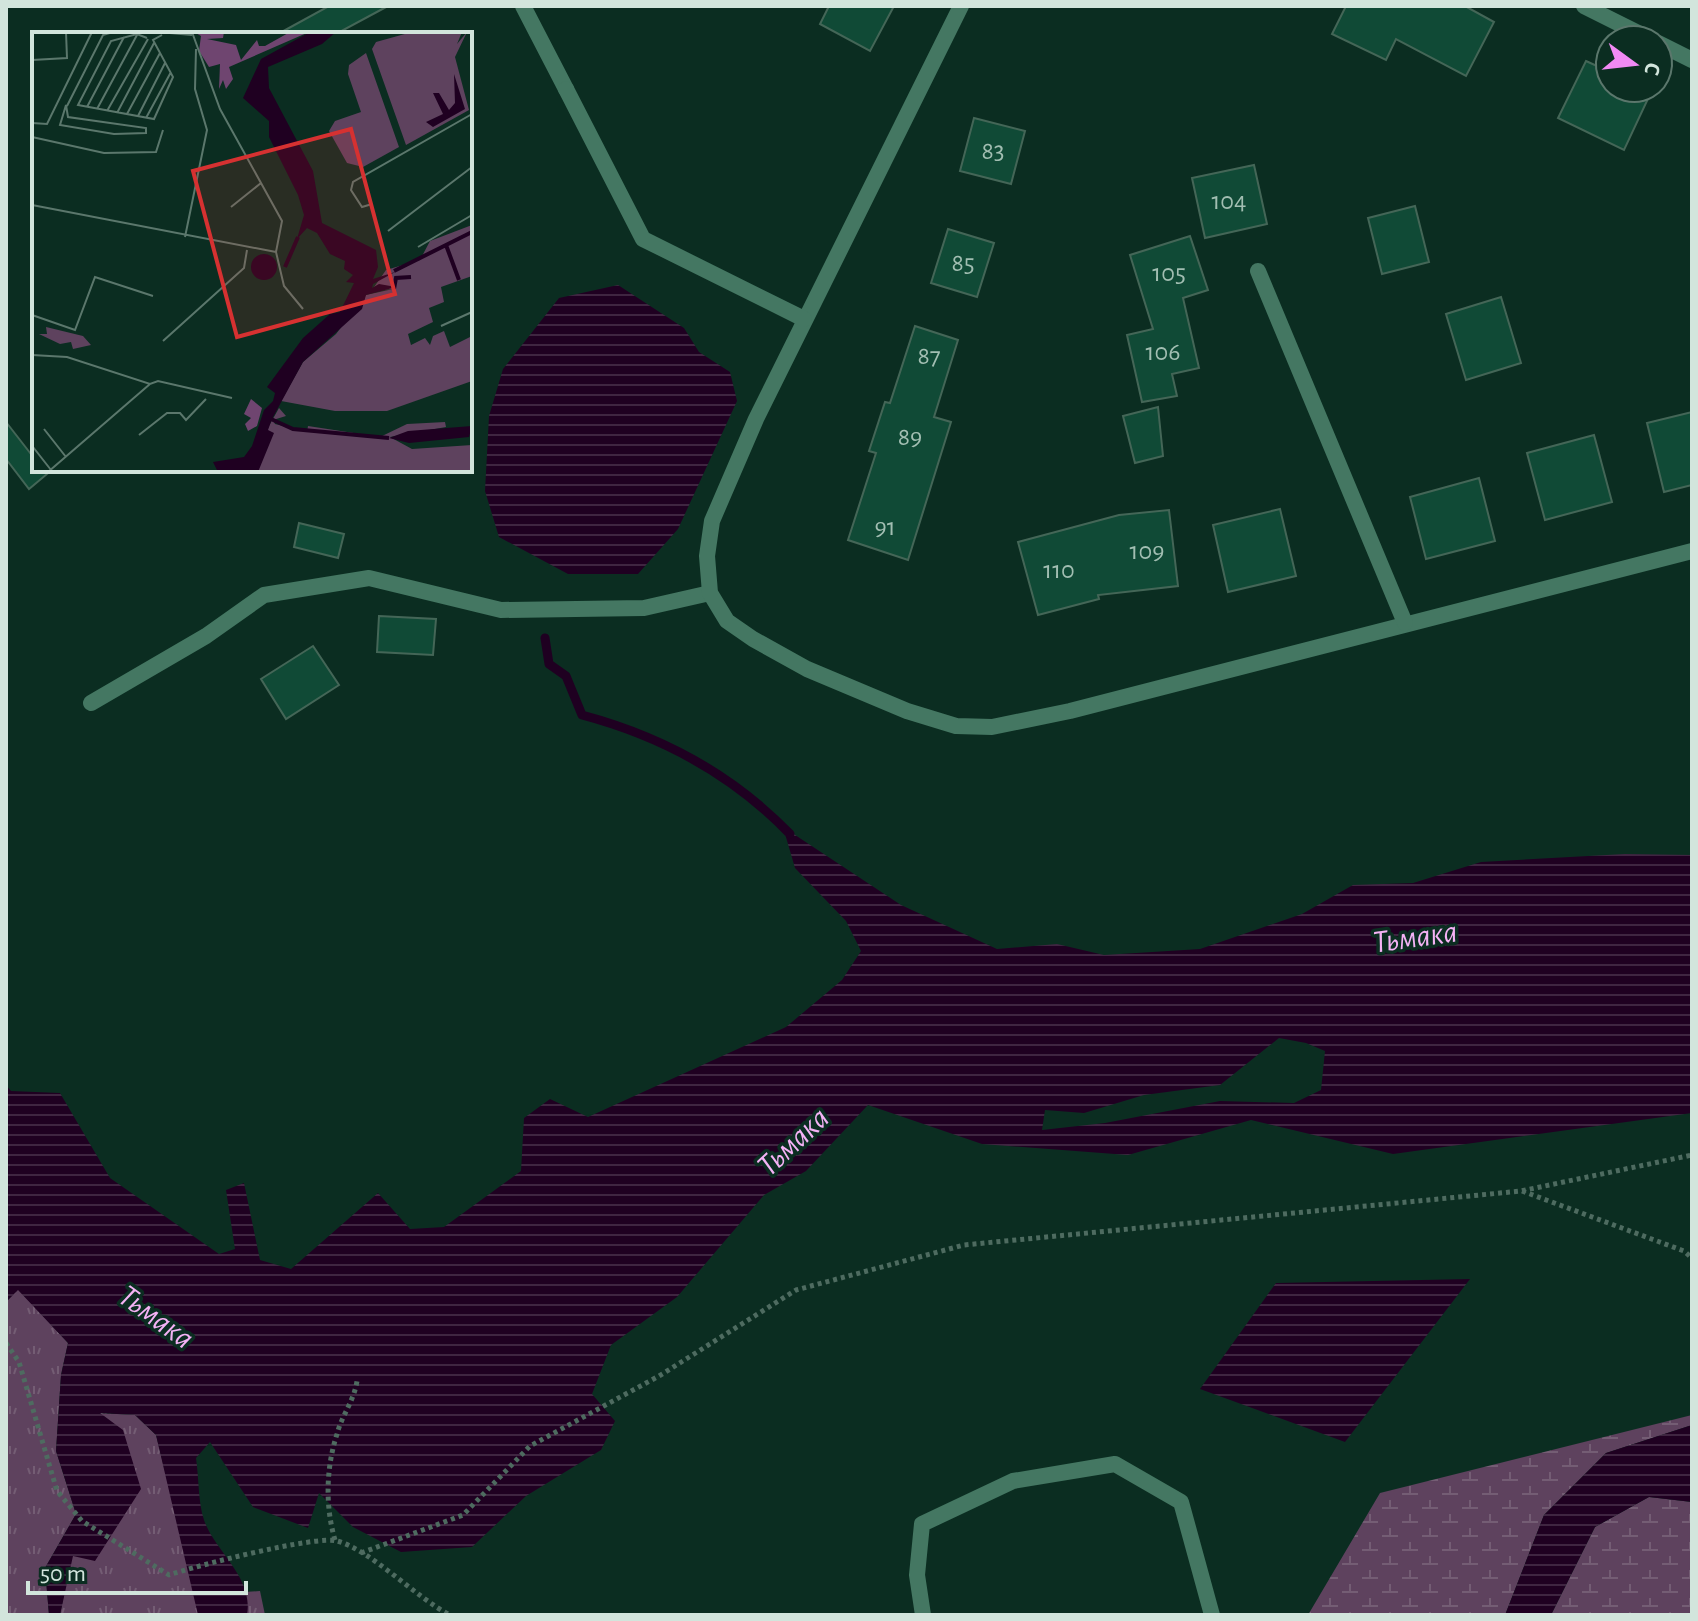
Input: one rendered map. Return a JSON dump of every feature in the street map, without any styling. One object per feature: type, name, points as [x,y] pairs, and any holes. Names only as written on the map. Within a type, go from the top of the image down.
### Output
[{"type":"street","points":[[523,6],[643,239],[804,319]]},
{"type":"street","points":[[961,6],[804,319],[712,521],[707,556],[710,593],[727,621],[807,669],[866,696],[956,726],[992,727],[1070,711],[1692,551]]},
{"type":"street","points":[[1584,6],[1620,24]]},
{"type":"street","points":[[1674,51],[1692,60]]},
{"type":"street","points":[[1258,271],[1405,623]]},
{"type":"street","points":[[91,703],[206,636],[264,595],[369,578],[501,610],[644,608],[710,593]]},
{"type":"street","points":[[923,1615],[917,1575],[922,1524],[1013,1481],[1115,1464],[1181,1502],[1212,1615]]},
{"type":"path","points":[[361,1553],[463,1515],[530,1446],[659,1376],[796,1290],[964,1245],[1521,1191],[1692,1155]]},
{"type":"path","points":[[1521,1191],[1684,1251],[1692,1258]]},
{"type":"path","points":[[6,1343],[19,1362],[57,1491],[82,1521],[169,1575],[215,1560],[335,1540],[361,1553],[427,1603],[450,1615]]},
{"type":"path","points":[[335,1540],[328,1518],[329,1475],[337,1432],[355,1394],[357,1381]]},
{"type":"green space","points":[[18,1289],[68,1343],[61,1375],[56,1451],[76,1514],[45,1568],[49,1615],[6,1615],[6,1302]]},
{"type":"green space","points":[[98,1413],[135,1415],[156,1435],[201,1615],[60,1615]]},
{"type":"green space","points":[[1692,1415],[1692,1425],[1606,1453],[1544,1515],[1505,1615],[1308,1615],[1380,1493]]},
{"type":"green space","points":[[1649,1497],[1692,1502],[1692,1615],[1551,1615],[1595,1527]]},
{"type":"green space","points":[[260,1591],[265,1615],[211,1615],[213,1594]]},
{"type":"water","points":[[618,285],[684,328],[699,352],[730,372],[737,401],[678,529],[638,574],[568,574],[499,537],[485,491],[489,416],[503,369],[559,298]]},
{"type":"water","name":"Тьмака","points":[[783,827],[901,905],[997,949],[1057,944],[1104,955],[1200,949],[1302,914],[1353,885],[1413,883],[1481,862],[1625,854],[1692,855],[1692,1113],[1393,1154],[1251,1120],[1128,1155],[982,1144],[868,1105],[806,1171],[764,1195],[677,1297],[611,1345],[592,1394],[615,1421],[601,1450],[526,1496],[472,1547],[401,1552],[353,1527],[319,1493],[308,1528],[253,1507],[210,1442],[196,1458],[202,1513],[209,1532],[239,1577],[248,1601],[247,1615],[198,1615],[156,1435],[135,1415],[100,1413],[123,1430],[141,1489],[95,1561],[73,1556],[60,1615],[49,1615],[45,1568],[76,1514],[56,1451],[61,1375],[68,1343],[18,1290],[6,1302],[6,1085],[11,1091],[60,1093],[110,1178],[219,1254],[235,1249],[226,1190],[244,1183],[260,1260],[291,1269],[378,1193],[410,1229],[444,1227],[521,1171],[524,1118],[550,1099],[588,1117],[786,1027],[842,980],[861,951],[846,921],[795,868]],"holes":[[[1279,1038],[1306,1043],[1325,1051],[1321,1090],[1294,1103],[1220,1101],[1105,1123],[1042,1130],[1045,1110],[1084,1113],[1144,1095],[1220,1085]]]},
{"type":"water","points":[[1470,1279],[1345,1442],[1200,1389],[1276,1283]]},
{"type":"water","points":[[1692,1425],[1692,1502],[1649,1497],[1595,1527],[1551,1615],[1505,1615],[1544,1515],[1606,1453]]},
{"type":"building","points":[[329,6],[388,6],[340,32],[282,32]]},
{"type":"building","points":[[829,6],[894,6],[870,51],[820,24]]},
{"type":"building","points":[[1346,6],[1465,6],[1494,22],[1466,76],[1396,39],[1386,60],[1332,34]]},
{"type":"building","points":[[1586,61],[1594,65],[1594,104],[1646,104],[1624,150],[1558,118]]},
{"type":"building","points":[[974,118],[1025,131],[1011,184],[960,171]]},
{"type":"building","points":[[1254,165],[1267,224],[1205,238],[1192,178]]},
{"type":"building","points":[[1415,206],[1429,262],[1382,274],[1368,218]]},
{"type":"building","points":[[948,229],[994,243],[977,297],[931,283]]},
{"type":"building","points":[[1190,236],[1208,290],[1183,298],[1199,368],[1172,374],[1177,396],[1142,402],[1127,335],[1153,329],[1130,255]]},
{"type":"building","points":[[1501,297],[1521,363],[1466,380],[1446,314]]},
{"type":"building","points":[[915,326],[958,340],[934,417],[951,422],[908,560],[848,540],[876,453],[869,451],[885,402],[890,403]]},
{"type":"building","points":[[1158,407],[1163,456],[1135,463],[1123,416]]},
{"type":"building","points":[[1692,412],[1692,485],[1664,492],[1647,423]]},
{"type":"building","points":[[6,422],[32,455],[32,472],[47,474],[29,489],[6,459]]},
{"type":"building","points":[[1594,435],[1612,502],[1545,520],[1527,453]]},
{"type":"building","points":[[1479,478],[1495,541],[1426,559],[1410,497]]},
{"type":"building","points":[[1280,509],[1296,576],[1228,592],[1213,525]]},
{"type":"building","points":[[1169,510],[1178,586],[1098,595],[1099,599],[1038,615],[1018,542],[1119,515]]},
{"type":"building","points":[[299,523],[344,534],[338,558],[294,547]]},
{"type":"building","points":[[379,616],[436,619],[433,655],[377,652]]},
{"type":"building","points":[[313,646],[339,685],[286,719],[261,679]]},
{"type":"waterway","points":[[545,638],[549,664],[566,676],[582,715],[640,734],[694,760],[745,793],[790,834]]}]
